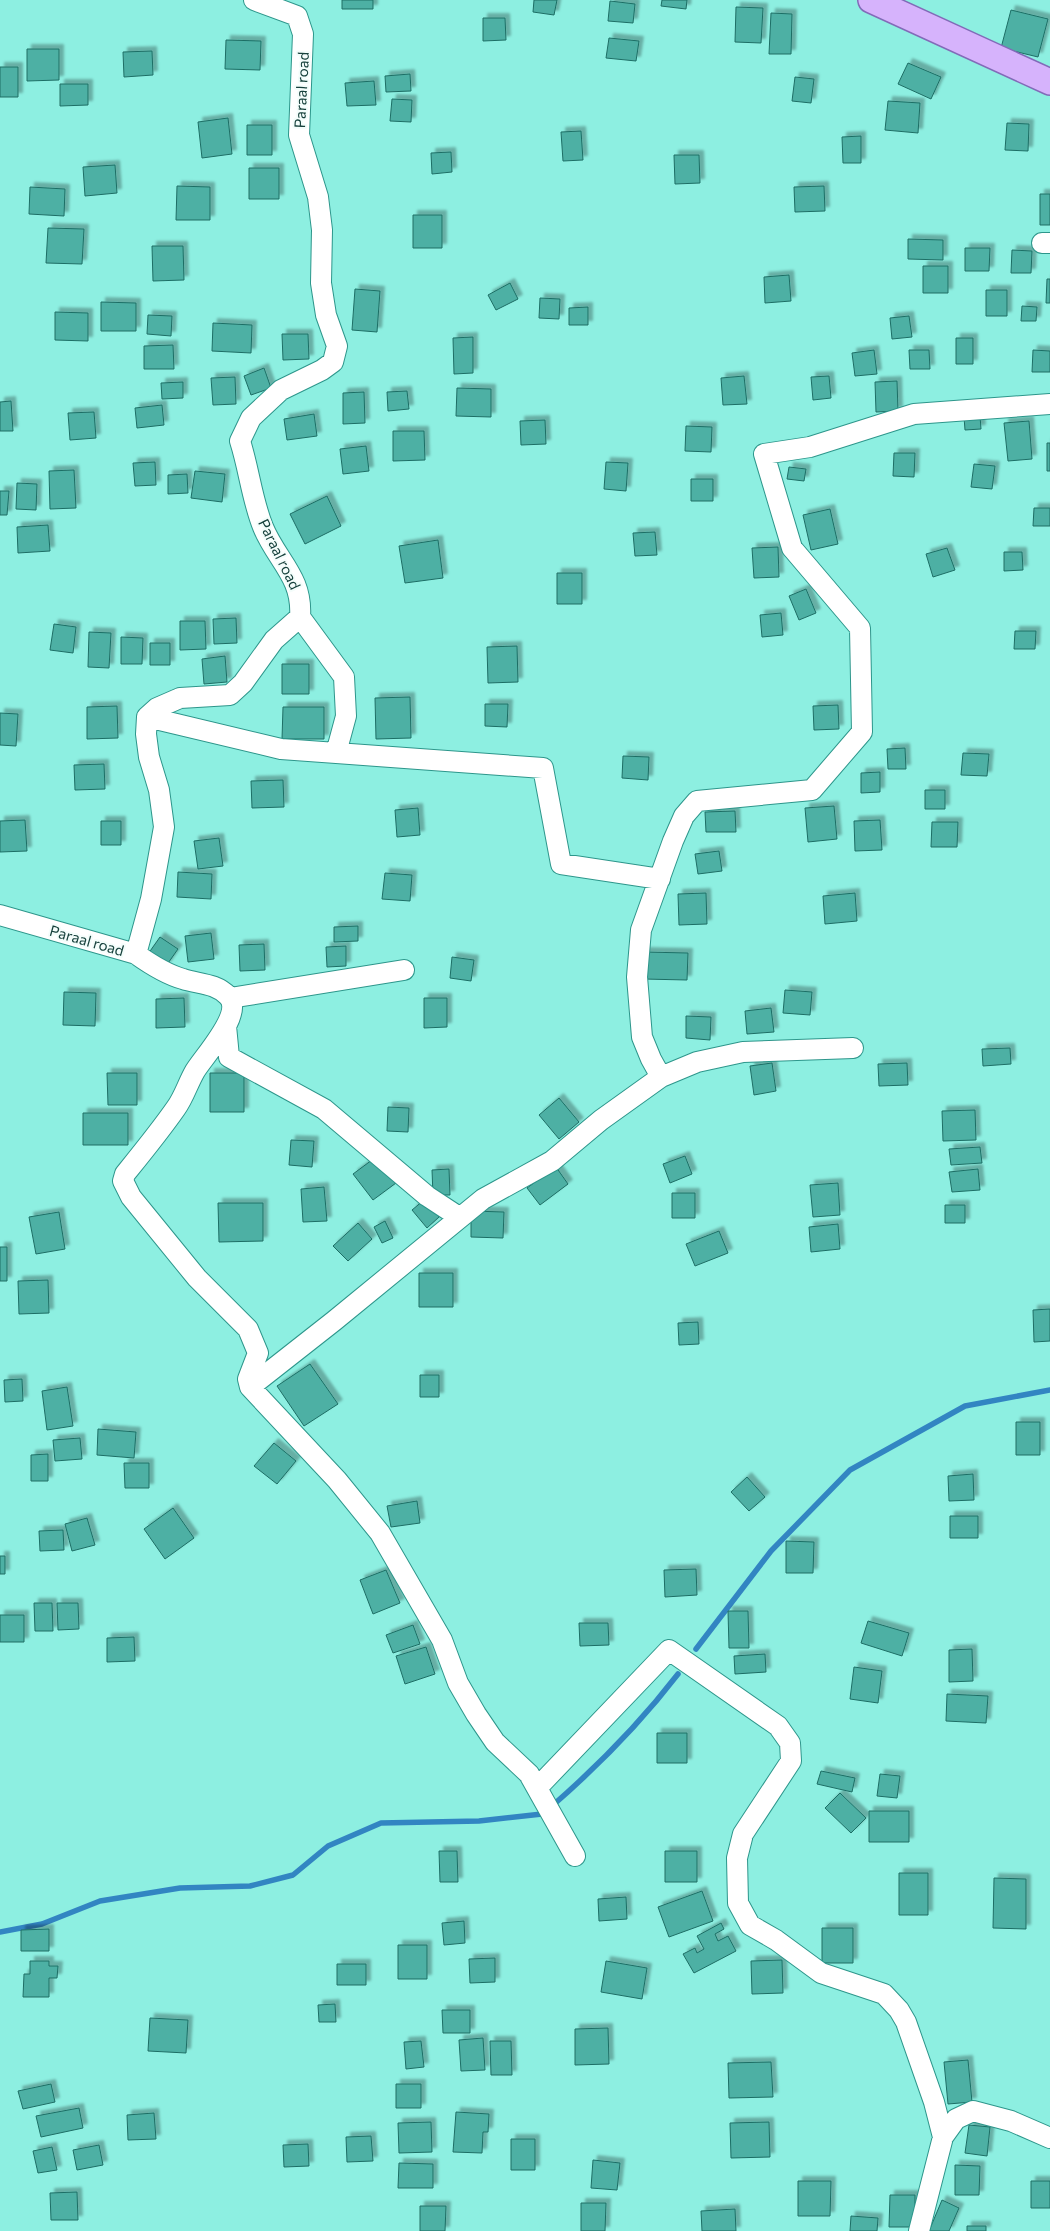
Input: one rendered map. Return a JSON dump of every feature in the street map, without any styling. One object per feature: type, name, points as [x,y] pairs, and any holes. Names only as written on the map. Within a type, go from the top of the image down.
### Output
[{"type":"main road","points":[[871,0],[1050,82]]},
{"type":"street","name":"Paraal road","points":[[254,0],[296,16],[304,34],[299,135],[318,197],[322,230],[322,291],[326,315],[337,346],[333,362],[322,370],[281,390],[251,418],[240,441],[263,527],[296,584],[301,601],[300,617]]},
{"type":"street","points":[[661,1077],[651,1059],[642,1036],[637,977],[641,930],[684,816],[697,801],[812,790],[862,732],[860,628],[792,548],[764,454],[810,447],[914,414],[1050,404]]},
{"type":"street","points":[[147,717],[157,708],[180,698],[230,695],[243,683],[274,640],[300,617],[344,677],[346,716],[336,752]]},
{"type":"street","name":"Paraal road","points":[[0,916],[136,954],[151,899],[164,827],[159,790],[149,757],[146,734],[147,717]]},
{"type":"street","points":[[147,717],[281,749],[543,768],[561,864],[660,879]]},
{"type":"street","points":[[136,954],[153,966],[182,979],[223,990],[230,998],[232,1007],[226,1026],[196,1071],[177,1107],[125,1174],[123,1180],[131,1197],[197,1278],[248,1329],[258,1353],[248,1379],[250,1387],[337,1480],[380,1533],[442,1640],[458,1683],[476,1714],[495,1742],[529,1774],[576,1856]]},
{"type":"street","points":[[230,998],[404,970]]},
{"type":"street","points":[[226,1026],[229,1057],[324,1109],[427,1196],[458,1218]]},
{"type":"street","points":[[250,1387],[483,1199],[552,1161],[601,1120],[661,1077],[697,1062],[743,1052],[853,1048]]},
{"type":"street","points":[[540,1794],[669,1650],[778,1726],[790,1743],[791,1761],[743,1834],[737,1858],[738,1903],[750,1924],[776,1940],[821,1973],[884,1994],[899,2010],[906,2022],[944,2137]]},
{"type":"street","points":[[919,2231],[944,2137],[956,2120],[973,2111],[1011,2121],[1050,2138]]},
{"type":"building","points":[[342,0],[373,0],[373,9],[342,9]]},
{"type":"building","points":[[534,0],[557,0],[554,15],[533,12]]},
{"type":"building","points":[[662,0],[687,0],[686,9],[661,6]]},
{"type":"building","points":[[610,1],[635,4],[633,23],[608,21]]},
{"type":"building","points":[[736,7],[763,8],[761,43],[735,42]]},
{"type":"building","points":[[1011,10],[1048,19],[1038,57],[1001,48]]},
{"type":"building","points":[[771,13],[792,14],[791,54],[769,54]]},
{"type":"building","points":[[483,18],[505,18],[506,40],[483,41]]},
{"type":"building","points":[[609,38],[639,41],[636,61],[606,58]]},
{"type":"building","points":[[226,40],[261,41],[260,70],[225,69]]},
{"type":"building","points":[[27,49],[59,49],[59,80],[27,81]]},
{"type":"building","points":[[152,51],[153,75],[124,77],[123,52]]},
{"type":"building","points":[[908,63],[941,77],[931,99],[898,84]]},
{"type":"building","points":[[0,67],[18,67],[18,97],[0,97]]},
{"type":"building","points":[[410,74],[411,91],[386,92],[385,76]]},
{"type":"building","points":[[795,77],[814,79],[811,103],[792,101]]},
{"type":"building","points":[[374,81],[376,105],[347,106],[345,83]]},
{"type":"building","points":[[60,84],[88,84],[88,105],[60,106]]},
{"type":"building","points":[[392,99],[412,100],[411,122],[390,121]]},
{"type":"building","points":[[888,101],[920,103],[918,133],[885,130]]},
{"type":"building","points":[[228,118],[232,154],[202,158],[198,122]]},
{"type":"building","points":[[1007,123],[1029,124],[1028,151],[1005,150]]},
{"type":"building","points":[[247,125],[272,125],[272,155],[247,155]]},
{"type":"building","points":[[581,131],[583,160],[563,161],[561,132]]},
{"type":"building","points":[[861,136],[861,163],[843,163],[842,137]]},
{"type":"building","points":[[451,152],[452,172],[432,174],[431,153]]},
{"type":"building","points":[[674,155],[699,155],[700,183],[675,184]]},
{"type":"building","points":[[115,165],[117,193],[85,196],[83,167]]},
{"type":"building","points":[[249,168],[279,168],[279,199],[249,199]]},
{"type":"building","points":[[177,186],[210,187],[210,220],[176,220]]},
{"type":"building","points":[[824,186],[825,211],[795,212],[794,187]]},
{"type":"building","points":[[30,187],[65,189],[64,216],[29,214]]},
{"type":"building","points":[[1040,194],[1050,194],[1050,225],[1040,225]]},
{"type":"building","points":[[413,215],[442,215],[442,248],[413,248]]},
{"type":"building","points":[[48,228],[84,229],[82,264],[46,263]]},
{"type":"building","points":[[908,239],[943,240],[943,260],[908,259]]},
{"type":"building","points":[[152,246],[183,246],[184,280],[153,281]]},
{"type":"building","points":[[965,248],[990,248],[989,271],[965,271]]},
{"type":"building","points":[[1012,250],[1032,251],[1031,273],[1011,273]]},
{"type":"building","points":[[923,266],[948,266],[948,293],[923,293]]},
{"type":"building","points":[[789,275],[791,301],[765,303],[764,277]]},
{"type":"building","points":[[1047,279],[1050,279],[1050,303],[1046,303]]},
{"type":"building","points":[[510,283],[518,299],[496,310],[488,295]]},
{"type":"building","points":[[355,289],[380,291],[377,332],[352,330]]},
{"type":"building","points":[[986,290],[1007,290],[1007,316],[986,316]]},
{"type":"building","points":[[540,298],[560,299],[559,319],[539,318]]},
{"type":"building","points":[[101,302],[136,303],[136,331],[101,331]]},
{"type":"building","points":[[1022,306],[1037,307],[1036,321],[1021,321]]},
{"type":"building","points":[[588,307],[588,325],[569,325],[569,308]]},
{"type":"building","points":[[55,312],[88,313],[88,341],[55,340]]},
{"type":"building","points":[[148,315],[172,316],[171,336],[147,334]]},
{"type":"building","points":[[909,316],[912,337],[892,339],[890,318]]},
{"type":"building","points":[[213,323],[252,325],[251,353],[212,351]]},
{"type":"building","points":[[282,334],[308,334],[309,359],[283,360]]},
{"type":"building","points":[[473,337],[473,373],[454,374],[453,338]]},
{"type":"building","points":[[956,338],[973,338],[973,364],[956,364]]},
{"type":"building","points":[[173,345],[174,369],[144,369],[144,346]]},
{"type":"building","points":[[874,350],[877,374],[855,376],[852,353]]},
{"type":"building","points":[[909,350],[929,350],[930,369],[910,369]]},
{"type":"building","points":[[1033,350],[1050,351],[1050,372],[1032,372]]},
{"type":"building","points":[[264,368],[271,388],[251,395],[244,376]]},
{"type":"building","points":[[744,376],[747,404],[723,405],[721,378]]},
{"type":"building","points":[[829,376],[831,398],[813,400],[811,377]]},
{"type":"building","points":[[235,377],[236,404],[213,405],[211,378]]},
{"type":"building","points":[[897,381],[898,411],[876,412],[875,382]]},
{"type":"building","points":[[183,382],[183,398],[162,399],[161,383]]},
{"type":"building","points":[[457,388],[491,389],[491,417],[456,416]]},
{"type":"building","points":[[407,391],[409,409],[388,411],[387,392]]},
{"type":"building","points":[[364,392],[365,423],[343,424],[343,393]]},
{"type":"building","points":[[11,401],[13,431],[0,431],[0,402]]},
{"type":"building","points":[[162,405],[164,425],[137,428],[135,408]]},
{"type":"building","points":[[94,412],[96,438],[70,440],[68,413]]},
{"type":"building","points":[[314,414],[317,436],[287,440],[284,419]]},
{"type":"building","points":[[980,416],[981,429],[965,430],[964,417]]},
{"type":"building","points":[[545,420],[546,444],[521,445],[520,421]]},
{"type":"building","points":[[1029,421],[1032,459],[1008,461],[1004,423]]},
{"type":"building","points":[[686,426],[712,427],[711,452],[685,451]]},
{"type":"building","points":[[393,431],[424,431],[425,460],[393,461]]},
{"type":"building","points":[[1047,443],[1050,443],[1050,471],[1047,471]]},
{"type":"building","points":[[366,446],[369,471],[343,474],[340,449]]},
{"type":"building","points":[[894,453],[915,453],[914,477],[893,476]]},
{"type":"building","points":[[155,462],[156,485],[135,486],[133,463]]},
{"type":"building","points":[[606,462],[628,463],[626,491],[604,489]]},
{"type":"building","points":[[974,464],[995,466],[992,489],[971,487]]},
{"type":"building","points":[[789,467],[806,469],[804,481],[787,479]]},
{"type":"building","points":[[74,470],[76,508],[50,509],[49,471]]},
{"type":"building","points":[[195,471],[225,474],[222,502],[191,498]]},
{"type":"building","points":[[187,474],[188,493],[168,494],[168,475]]},
{"type":"building","points":[[691,479],[713,479],[713,501],[691,501]]},
{"type":"building","points":[[17,483],[37,484],[36,510],[16,509]]},
{"type":"building","points":[[0,491],[9,491],[7,515],[0,515]]},
{"type":"building","points":[[327,496],[341,526],[305,544],[290,514]]},
{"type":"building","points":[[1034,508],[1050,508],[1050,526],[1033,526]]},
{"type":"building","points":[[830,509],[838,544],[811,550],[803,515]]},
{"type":"building","points":[[48,525],[50,551],[18,553],[17,527]]},
{"type":"building","points":[[655,532],[657,555],[635,556],[633,533]]},
{"type":"building","points":[[438,540],[443,578],[405,583],[399,546]]},
{"type":"building","points":[[778,547],[779,577],[754,578],[752,548]]},
{"type":"building","points":[[947,548],[955,570],[933,577],[926,554]]},
{"type":"building","points":[[1004,552],[1022,552],[1023,570],[1004,571]]},
{"type":"building","points":[[557,573],[582,573],[582,604],[557,604]]},
{"type":"building","points":[[806,589],[816,613],[799,620],[789,596]]},
{"type":"building","points":[[781,613],[783,635],[762,637],[760,615]]},
{"type":"building","points":[[236,618],[237,643],[214,644],[213,619]]},
{"type":"building","points":[[180,621],[205,621],[206,649],[180,650]]},
{"type":"building","points":[[54,624],[76,627],[73,653],[50,650]]},
{"type":"building","points":[[1015,631],[1036,631],[1035,649],[1014,649]]},
{"type":"building","points":[[89,632],[111,633],[109,668],[88,667]]},
{"type":"building","points":[[121,637],[143,638],[142,664],[121,664]]},
{"type":"building","points":[[150,643],[170,643],[170,665],[150,665]]},
{"type":"building","points":[[517,646],[518,682],[488,683],[487,647]]},
{"type":"building","points":[[225,656],[227,682],[204,684],[202,659]]},
{"type":"building","points":[[282,664],[309,664],[309,694],[282,694]]},
{"type":"building","points":[[410,697],[411,738],[376,739],[375,698]]},
{"type":"building","points":[[485,704],[508,704],[507,727],[485,726]]},
{"type":"building","points":[[838,705],[839,729],[814,730],[813,706]]},
{"type":"building","points":[[117,706],[118,738],[87,739],[87,707]]},
{"type":"building","points":[[283,707],[324,707],[324,739],[282,739]]},
{"type":"building","points":[[0,713],[18,714],[16,746],[0,745]]},
{"type":"building","points":[[905,748],[906,769],[888,769],[887,749]]},
{"type":"building","points":[[963,753],[989,754],[987,776],[961,775]]},
{"type":"building","points":[[623,756],[649,757],[648,780],[622,778]]},
{"type":"building","points":[[104,764],[105,789],[75,790],[74,765]]},
{"type":"building","points":[[880,772],[880,792],[861,793],[861,773]]},
{"type":"building","points":[[283,780],[284,807],[252,808],[251,781]]},
{"type":"building","points":[[925,790],[945,790],[945,809],[925,809]]},
{"type":"building","points":[[834,806],[837,839],[808,842],[805,808]]},
{"type":"building","points":[[418,808],[420,835],[397,837],[395,810]]},
{"type":"building","points":[[735,811],[736,832],[706,832],[705,812]]},
{"type":"building","points":[[25,820],[27,851],[0,852],[0,821]]},
{"type":"building","points":[[880,820],[882,850],[855,851],[854,821]]},
{"type":"building","points":[[101,821],[121,821],[121,845],[101,845]]},
{"type":"building","points":[[932,822],[958,822],[957,847],[931,847]]},
{"type":"building","points":[[219,838],[223,866],[198,869],[194,841]]},
{"type":"building","points":[[719,851],[722,871],[698,874],[695,854]]},
{"type":"building","points":[[178,872],[212,874],[211,899],[177,897]]},
{"type":"building","points":[[385,873],[412,875],[410,901],[382,899]]},
{"type":"building","points":[[706,893],[707,924],[679,925],[678,894]]},
{"type":"building","points":[[855,893],[857,921],[825,924],[823,896]]},
{"type":"building","points":[[358,926],[358,941],[334,942],[334,927]]},
{"type":"building","points":[[211,933],[214,959],[188,962],[185,936]]},
{"type":"building","points":[[160,937],[178,949],[166,966],[148,954]]},
{"type":"building","points":[[264,944],[265,970],[240,971],[239,945]]},
{"type":"building","points":[[346,946],[346,966],[327,967],[326,947]]},
{"type":"building","points":[[644,952],[688,953],[687,980],[643,979]]},
{"type":"building","points":[[452,957],[474,960],[471,981],[450,978]]},
{"type":"building","points":[[785,990],[812,992],[810,1015],[783,1013]]},
{"type":"building","points":[[64,992],[96,993],[95,1026],[63,1025]]},
{"type":"building","points":[[184,998],[185,1027],[156,1028],[156,999]]},
{"type":"building","points":[[424,998],[447,998],[447,1027],[424,1028]]},
{"type":"building","points":[[771,1008],[774,1032],[747,1034],[745,1011]]},
{"type":"building","points":[[686,1016],[711,1017],[710,1040],[686,1038]]},
{"type":"building","points":[[1010,1048],[1011,1064],[983,1066],[982,1049]]},
{"type":"building","points":[[772,1063],[776,1091],[754,1095],[750,1066]]},
{"type":"building","points":[[907,1063],[908,1085],[879,1086],[878,1064]]},
{"type":"building","points":[[107,1073],[137,1073],[137,1105],[108,1105]]},
{"type":"building","points":[[210,1073],[244,1073],[244,1112],[210,1112]]},
{"type":"building","points":[[559,1098],[579,1122],[559,1139],[539,1115]]},
{"type":"building","points":[[388,1107],[409,1108],[408,1132],[387,1131]]},
{"type":"building","points":[[975,1110],[976,1140],[943,1141],[942,1111]]},
{"type":"building","points":[[83,1113],[128,1113],[128,1145],[83,1145]]},
{"type":"building","points":[[291,1140],[314,1141],[312,1167],[289,1165]]},
{"type":"building","points":[[980,1147],[982,1163],[951,1165],[949,1149]]},
{"type":"building","points":[[685,1156],[692,1174],[670,1183],[663,1164]]},
{"type":"building","points":[[376,1157],[396,1183],[373,1200],[353,1174]]},
{"type":"building","points":[[556,1167],[568,1184],[540,1205],[527,1188]]},
{"type":"building","points":[[449,1169],[450,1195],[433,1195],[432,1170]]},
{"type":"building","points":[[978,1169],[980,1190],[952,1192],[949,1172]]},
{"type":"building","points":[[838,1183],[840,1215],[813,1217],[810,1185]]},
{"type":"building","points":[[324,1187],[327,1221],[303,1222],[301,1189]]},
{"type":"building","points":[[672,1193],[695,1193],[695,1218],[672,1218]]},
{"type":"building","points":[[424,1200],[439,1217],[427,1228],[412,1210]]},
{"type":"building","points":[[218,1203],[263,1203],[263,1241],[219,1242]]},
{"type":"building","points":[[945,1205],[965,1205],[965,1223],[945,1223]]},
{"type":"building","points":[[471,1211],[504,1212],[503,1238],[471,1237]]},
{"type":"building","points":[[59,1212],[65,1249],[36,1254],[29,1217]]},
{"type":"building","points":[[385,1221],[393,1238],[382,1243],[374,1227]]},
{"type":"building","points":[[358,1223],[372,1239],[348,1261],[333,1246]]},
{"type":"building","points":[[838,1224],[840,1249],[811,1252],[809,1227]]},
{"type":"building","points":[[719,1231],[728,1253],[695,1266],[686,1244]]},
{"type":"building","points":[[0,1247],[7,1247],[7,1281],[0,1281]]},
{"type":"building","points":[[419,1273],[453,1273],[453,1307],[419,1307]]},
{"type":"building","points":[[48,1280],[49,1313],[19,1314],[18,1281]]},
{"type":"building","points":[[1050,1309],[1050,1341],[1034,1342],[1033,1310]]},
{"type":"building","points":[[698,1322],[699,1344],[679,1345],[678,1323]]},
{"type":"building","points":[[310,1364],[338,1404],[304,1426],[277,1386]]},
{"type":"building","points":[[420,1375],[439,1375],[439,1397],[420,1397]]},
{"type":"building","points":[[22,1379],[23,1401],[5,1402],[4,1380]]},
{"type":"building","points":[[67,1387],[73,1426],[47,1430],[42,1391]]},
{"type":"building","points":[[1016,1422],[1040,1422],[1040,1455],[1016,1455]]},
{"type":"building","points":[[98,1429],[136,1432],[134,1458],[97,1455]]},
{"type":"building","points":[[80,1438],[82,1459],[55,1461],[53,1440]]},
{"type":"building","points":[[274,1443],[296,1461],[277,1484],[254,1466]]},
{"type":"building","points":[[48,1454],[48,1481],[31,1481],[31,1455]]},
{"type":"building","points":[[124,1463],[149,1463],[149,1488],[125,1488]]},
{"type":"building","points":[[973,1474],[974,1500],[949,1501],[948,1476]]},
{"type":"building","points":[[747,1477],[765,1497],[749,1511],[731,1492]]},
{"type":"building","points":[[417,1501],[420,1523],[391,1527],[387,1506]]},
{"type":"building","points":[[173,1508],[194,1538],[165,1559],[144,1529]]},
{"type":"building","points":[[950,1516],[978,1516],[978,1538],[950,1538]]},
{"type":"building","points":[[87,1518],[95,1545],[72,1551],[65,1524]]},
{"type":"building","points":[[63,1530],[64,1550],[40,1551],[39,1531]]},
{"type":"building","points":[[786,1541],[814,1542],[813,1573],[786,1573]]},
{"type":"building","points":[[0,1556],[5,1556],[5,1574],[0,1574]]},
{"type":"building","points":[[696,1569],[697,1595],[665,1597],[664,1570]]},
{"type":"building","points":[[386,1570],[400,1603],[373,1614],[360,1580]]},
{"type":"building","points":[[34,1603],[52,1603],[53,1631],[35,1631]]},
{"type":"building","points":[[57,1603],[78,1603],[79,1629],[58,1630]]},
{"type":"building","points":[[728,1611],[748,1611],[749,1648],[729,1648]]},
{"type":"building","points":[[0,1615],[24,1615],[24,1642],[0,1642]]},
{"type":"building","points":[[868,1621],[909,1633],[902,1656],[861,1643]]},
{"type":"building","points":[[579,1623],[608,1623],[609,1645],[580,1646]]},
{"type":"building","points":[[413,1625],[420,1644],[393,1653],[386,1635]]},
{"type":"building","points":[[134,1637],[135,1661],[107,1662],[107,1638]]},
{"type":"building","points":[[426,1647],[435,1674],[405,1684],[396,1656]]},
{"type":"building","points":[[972,1649],[973,1681],[949,1682],[949,1650]]},
{"type":"building","points":[[765,1654],[766,1672],[735,1674],[734,1656]]},
{"type":"building","points":[[854,1667],[882,1671],[878,1703],[850,1699]]},
{"type":"building","points":[[947,1694],[988,1696],[986,1723],[946,1721]]},
{"type":"building","points":[[657,1733],[687,1733],[687,1763],[657,1763]]},
{"type":"building","points":[[821,1771],[855,1778],[852,1792],[817,1784]]},
{"type":"building","points":[[880,1774],[900,1776],[897,1798],[877,1796]]},
{"type":"building","points":[[840,1793],[866,1818],[851,1833],[825,1808]]},
{"type":"building","points":[[869,1811],[909,1811],[909,1842],[869,1842]]},
{"type":"building","points":[[439,1851],[457,1851],[458,1882],[440,1882]]},
{"type":"building","points":[[665,1851],[697,1851],[697,1882],[665,1882]]},
{"type":"building","points":[[899,1873],[928,1873],[928,1915],[899,1915]]},
{"type":"building","points":[[994,1878],[1026,1879],[1026,1929],[993,1928]]},
{"type":"building","points":[[702,1891],[713,1921],[669,1937],[658,1907]]},
{"type":"building","points":[[626,1897],[627,1919],[599,1921],[598,1899]]},
{"type":"building","points":[[464,1921],[465,1943],[444,1945],[442,1923]]},
{"type":"building","points":[[721,1923],[724,1929],[715,1934],[718,1941],[728,1936],[736,1951],[694,1973],[683,1954],[695,1948],[697,1953],[704,1949],[697,1936]]},
{"type":"building","points":[[822,1928],[853,1928],[853,1963],[822,1963]]},
{"type":"building","points":[[49,1929],[49,1951],[21,1951],[21,1930]]},
{"type":"building","points":[[398,1945],[427,1945],[427,1979],[398,1979]]},
{"type":"building","points":[[495,1958],[495,1982],[470,1983],[469,1959]]},
{"type":"building","points":[[782,1960],[783,1993],[752,1994],[751,1961]]},
{"type":"building","points":[[30,1961],[49,1961],[49,1966],[58,1966],[57,1978],[49,1978],[49,1997],[23,1997],[24,1974],[30,1974]]},
{"type":"building","points":[[606,1961],[647,1968],[642,1999],[601,1992]]},
{"type":"building","points":[[337,1964],[366,1964],[366,1985],[337,1985]]},
{"type":"building","points":[[335,2004],[336,2022],[319,2022],[318,2005]]},
{"type":"building","points":[[442,2010],[470,2010],[470,2033],[443,2033]]},
{"type":"building","points":[[150,2018],[188,2020],[186,2053],[148,2051]]},
{"type":"building","points":[[608,2028],[609,2064],[575,2065],[575,2029]]},
{"type":"building","points":[[483,2038],[485,2070],[461,2071],[459,2040]]},
{"type":"building","points":[[421,2041],[424,2067],[406,2069],[404,2042]]},
{"type":"building","points":[[490,2041],[511,2041],[512,2075],[491,2075]]},
{"type":"building","points":[[968,2060],[972,2102],[948,2104],[944,2062]]},
{"type":"building","points":[[771,2062],[773,2097],[729,2098],[728,2063]]},
{"type":"building","points":[[51,2084],[55,2102],[23,2109],[18,2091]]},
{"type":"building","points":[[396,2084],[421,2084],[421,2108],[396,2108]]},
{"type":"building","points":[[79,2108],[83,2128],[41,2137],[36,2116]]},
{"type":"building","points":[[456,2112],[489,2114],[488,2132],[483,2132],[482,2153],[453,2152]]},
{"type":"building","points":[[154,2113],[156,2139],[128,2140],[127,2115]]},
{"type":"building","points":[[431,2122],[432,2152],[399,2153],[398,2123]]},
{"type":"building","points":[[769,2122],[770,2157],[731,2158],[730,2123]]},
{"type":"building","points":[[969,2125],[990,2127],[987,2156],[965,2153]]},
{"type":"building","points":[[371,2136],[373,2161],[347,2162],[346,2137]]},
{"type":"building","points":[[511,2139],[535,2139],[535,2170],[511,2170]]},
{"type":"building","points":[[308,2144],[309,2166],[284,2167],[283,2145]]},
{"type":"building","points":[[99,2145],[103,2165],[77,2170],[73,2150]]},
{"type":"building","points":[[52,2147],[57,2170],[38,2173],[33,2151]]},
{"type":"building","points":[[593,2160],[620,2163],[617,2190],[591,2188]]},
{"type":"building","points":[[399,2163],[433,2164],[433,2188],[398,2188]]},
{"type":"building","points":[[955,2165],[980,2166],[979,2195],[955,2195]]},
{"type":"building","points":[[798,2181],[831,2181],[830,2216],[798,2216]]},
{"type":"building","points":[[1031,2181],[1050,2181],[1050,2208],[1031,2208]]},
{"type":"building","points":[[77,2192],[78,2220],[51,2220],[50,2193]]},
{"type":"building","points":[[890,2195],[915,2195],[915,2227],[889,2227]]},
{"type":"building","points":[[942,2200],[959,2208],[949,2231],[929,2231]]},
{"type":"building","points":[[581,2203],[606,2203],[605,2231],[581,2231]]},
{"type":"building","points":[[420,2206],[446,2206],[445,2231],[420,2231]]},
{"type":"building","points":[[735,2209],[736,2231],[702,2231],[701,2211]]},
{"type":"building","points":[[851,2216],[878,2218],[877,2231],[850,2231]]},
{"type":"building","points":[[967,2226],[986,2226],[986,2231],[967,2231]]},
{"type":"waterway","points":[[696,1649],[771,1551],[850,1470],[965,1406],[1050,1390]]},
{"type":"waterway","points":[[552,1806],[618,1743],[678,1674]]},
{"type":"waterway","points":[[0,1932],[42,1924],[100,1901],[180,1888],[250,1886],[293,1875],[328,1846],[381,1823],[479,1821],[542,1814],[545,1812]]}]
